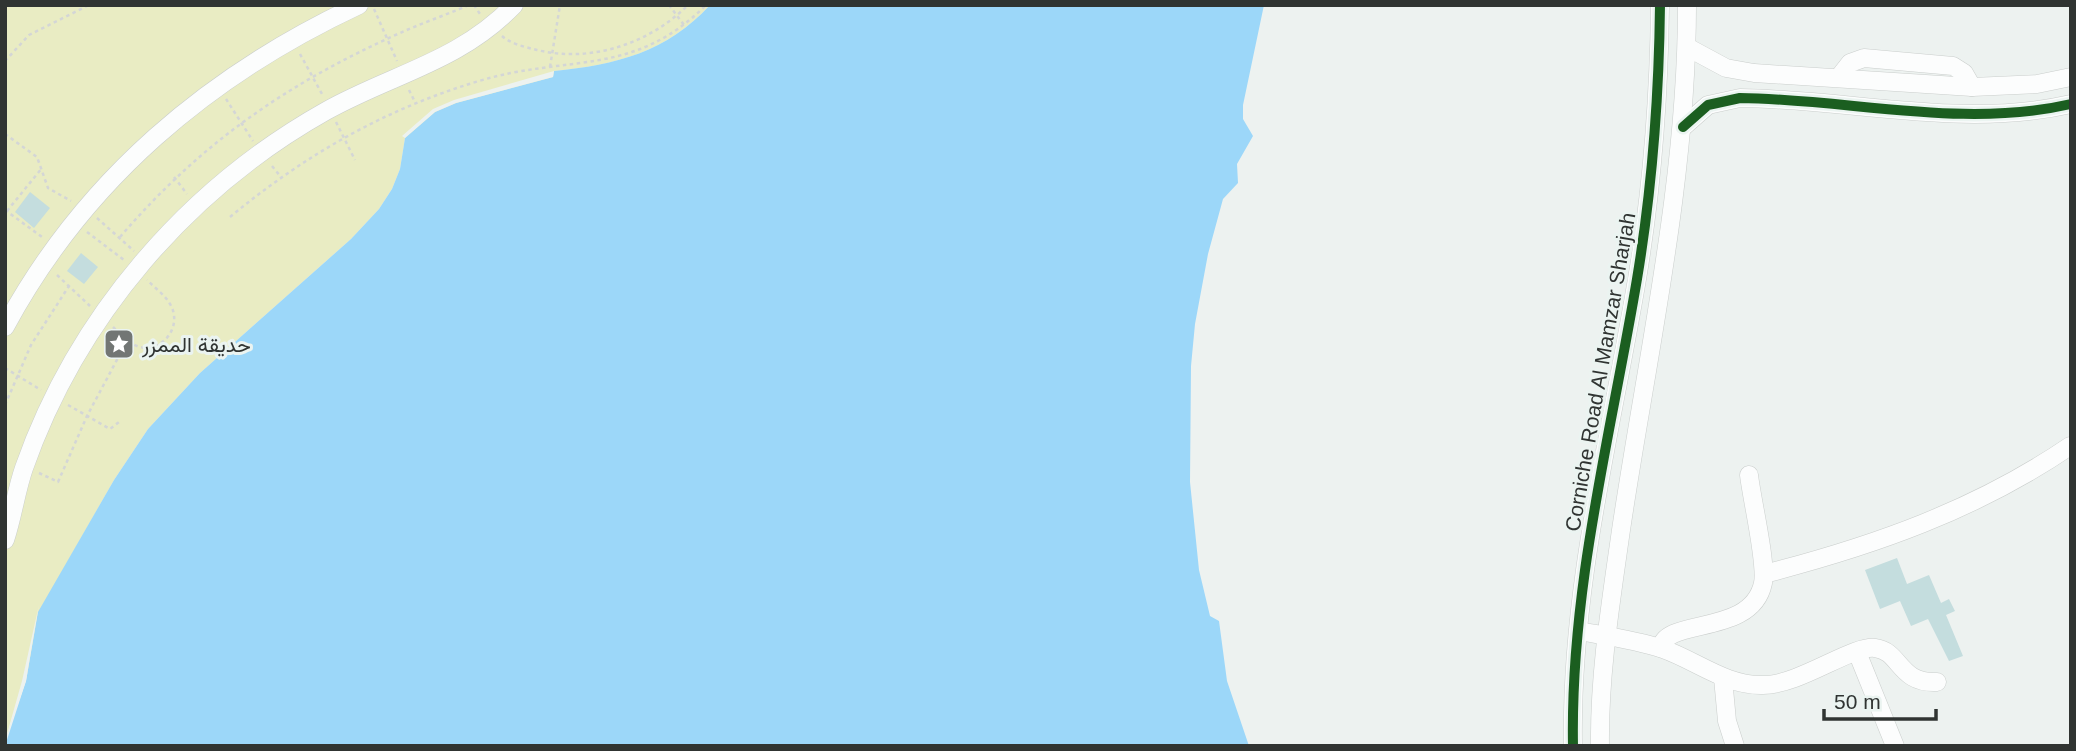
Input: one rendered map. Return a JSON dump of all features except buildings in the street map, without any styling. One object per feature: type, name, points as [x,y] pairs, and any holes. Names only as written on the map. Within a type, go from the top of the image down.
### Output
[{"type":"street","points":[[5,327],[55,247],[85,208],[136,154],[218,85],[270,51],[359,5]]},
{"type":"street","points":[[5,540],[24,468],[54,397],[86,340],[144,260],[195,205],[259,151],[329,109],[452,54],[491,27],[514,5]]},
{"type":"street","name":"Corniche Road Al Mamzar Sharjah","points":[[1573,746],[1579,631],[1594,513],[1645,224],[1656,112],[1660,5]]},
{"type":"street","points":[[1600,746],[1601,685],[1607,636],[1629,475],[1667,262],[1683,127],[1687,5]]},
{"type":"street","points":[[1687,47],[1712,62],[1740,71],[1972,87],[2037,84],[2071,77]]},
{"type":"street","points":[[1683,127],[1708,105],[1740,98],[1976,114],[2029,112],[2071,104]]},
{"type":"street","points":[[1764,574],[1867,545],[1945,515],[2000,489],[2070,446]]},
{"type":"street","points":[[5,494],[24,468]]},
{"type":"street","points":[[1661,648],[1663,640],[1670,633],[1707,626],[1741,613],[1758,597],[1764,574],[1749,475]]},
{"type":"street","points":[[1579,631],[1661,648],[1723,678],[1749,685],[1776,684],[1802,677],[1870,648],[1882,649],[1910,677],[1937,682]]},
{"type":"street","points":[[1857,652],[1895,746]]},
{"type":"street","points":[[1723,678],[1727,721],[1735,746]]},
{"type":"path","points":[[5,61],[29,35],[89,5]]},
{"type":"path","points":[[373,5],[415,102]]},
{"type":"path","points":[[121,237],[174,177],[241,123],[302,84],[387,40],[469,5]]},
{"type":"path","points":[[551,67],[560,5]]},
{"type":"path","points":[[669,5],[684,25]]},
{"type":"path","points":[[491,27],[515,44],[553,53],[608,50],[642,38],[677,16],[688,5]]},
{"type":"path","points":[[230,218],[281,177],[343,137],[415,102],[482,80],[622,57],[647,48],[684,25],[706,5]]},
{"type":"path","points":[[218,85],[259,151],[281,177]]},
{"type":"path","points":[[42,168],[6,211],[55,247]]},
{"type":"path","points":[[174,177],[195,205]]},
{"type":"path","points":[[5,405],[31,345],[69,286]]},
{"type":"path","points":[[24,468],[58,482],[87,416],[127,341]]},
{"type":"green space","name":"حديقة الممزر","points":[[5,5],[710,5],[693,21],[658,45],[620,60],[555,71],[553,77],[405,138],[400,169],[392,189],[379,209],[351,239],[200,373],[148,429],[114,480],[60,575],[5,741]]},
{"type":"water","points":[[710,5],[1264,5],[1243,105],[1243,119],[1253,136],[1237,164],[1238,183],[1223,199],[1208,254],[1195,324],[1191,366],[1190,482],[1199,570],[1210,616],[1219,621],[1227,681],[1249,746],[5,746],[26,681],[38,612],[114,480],[148,429],[200,373],[351,239],[379,209],[392,189],[400,169],[405,138],[435,112],[456,103],[553,77],[554,71],[619,60],[658,45],[693,21]]},
{"type":"pier","points":[[554,71],[553,77],[456,103],[435,112],[405,138],[402,136],[433,109],[454,100]]},
{"type":"pier","points":[[39,605],[26,681],[5,741],[22,681]]},
{"type":"cycle path","points":[[1573,746],[1578,628],[1585,570],[1637,279],[1651,177],[1660,5]]},
{"type":"cycle path","points":[[1683,127],[1708,105],[1740,98],[1906,111],[1989,114],[2071,104]]},
{"type":"place","name":"حديقة الممزر","points":[[119,344]]}]
